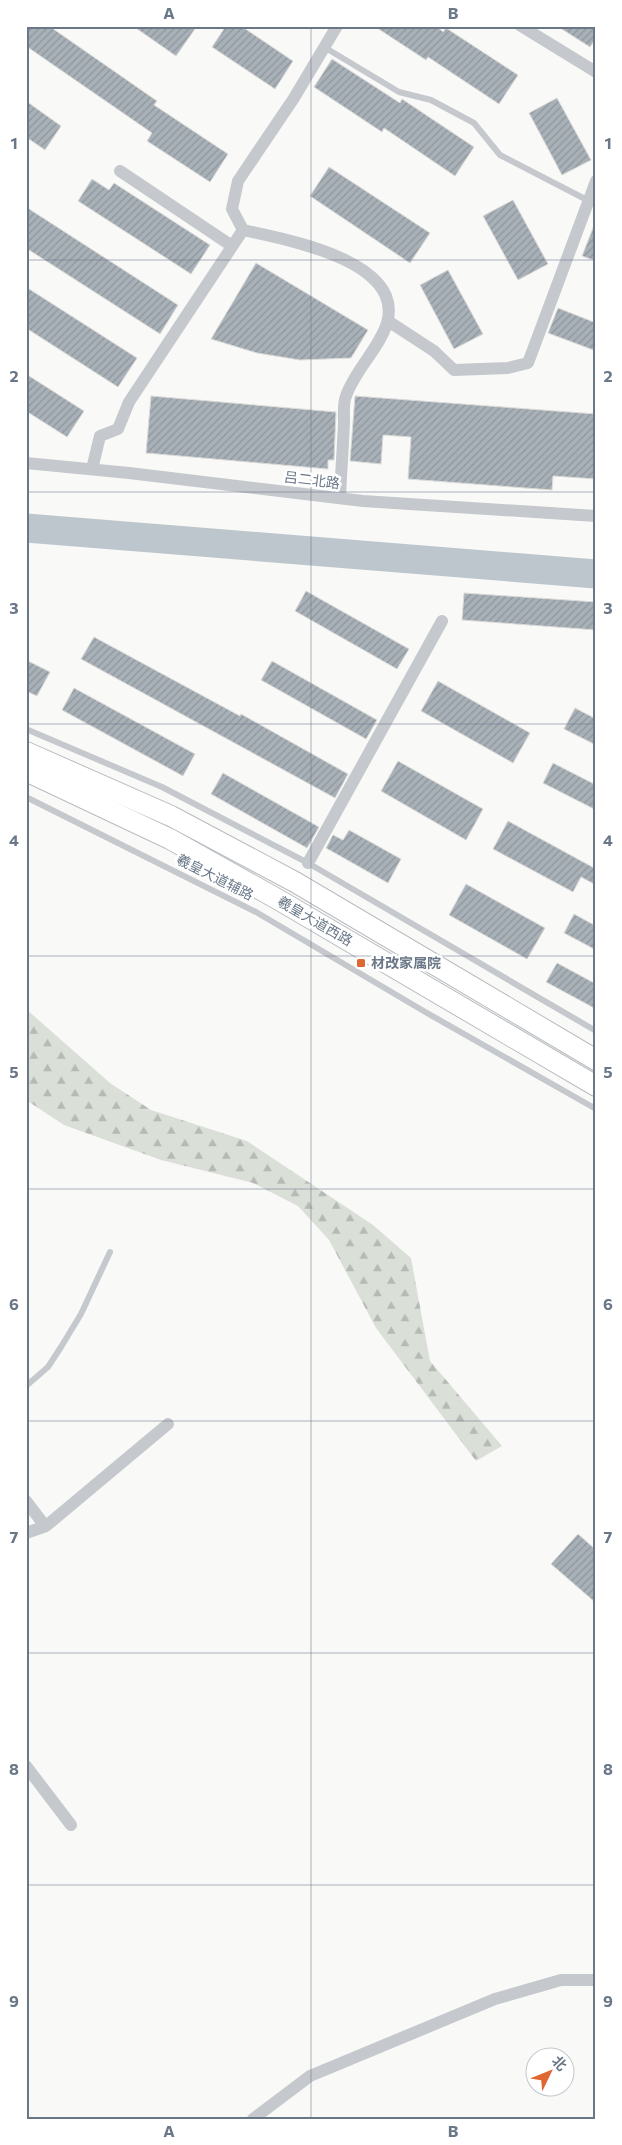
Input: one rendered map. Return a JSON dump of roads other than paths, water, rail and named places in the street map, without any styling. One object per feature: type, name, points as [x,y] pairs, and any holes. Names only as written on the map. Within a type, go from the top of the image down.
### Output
[{"type":"main road","name":"羲皇大道西路","points":[[26,752],[171,816],[295,882],[596,1060]]},
{"type":"main road","name":"羲皇大道西路","points":[[26,771],[170,839],[288,905],[596,1086]]},
{"type":"street","points":[[243,230],[232,208],[238,182],[294,98],[337,26]]},
{"type":"street","points":[[521,26],[596,72]]},
{"type":"street","points":[[120,171],[232,246]]},
{"type":"street","points":[[388,321],[434,351],[454,370],[508,368],[528,363],[596,181]]},
{"type":"street","points":[[92,469],[100,436],[118,428],[129,402],[243,230]]},
{"type":"street","points":[[243,230],[313,246],[362,270],[374,279],[383,291],[388,306],[388,321],[383,335],[345,396],[340,498]]},
{"type":"street","name":"吕二北路","points":[[26,463],[340,498],[596,516]]},
{"type":"street","points":[[308,863],[442,621]]},
{"type":"street","points":[[26,1533],[45,1526],[168,1424]]},
{"type":"street","points":[[26,1501],[45,1526]]},
{"type":"street","points":[[26,1766],[71,1825]]},
{"type":"street","points":[[253,2119],[310,2076],[495,1999],[561,1980],[596,1980]]},
{"type":"lane","points":[[324,47],[399,92],[431,100],[474,123],[500,155],[588,201]]},
{"type":"lane","points":[[26,729],[162,786],[308,863],[596,1030]]},
{"type":"lane","name":"羲皇大道辅路","points":[[26,797],[256,912],[427,1013],[596,1109]]},
{"type":"lane","points":[[26,1386],[48,1367],[82,1314],[110,1252]]},
{"type":"waterway","points":[[26,528],[596,574]]},
{"type":"place","name":"材改家属院","points":[[361,963]]}]
